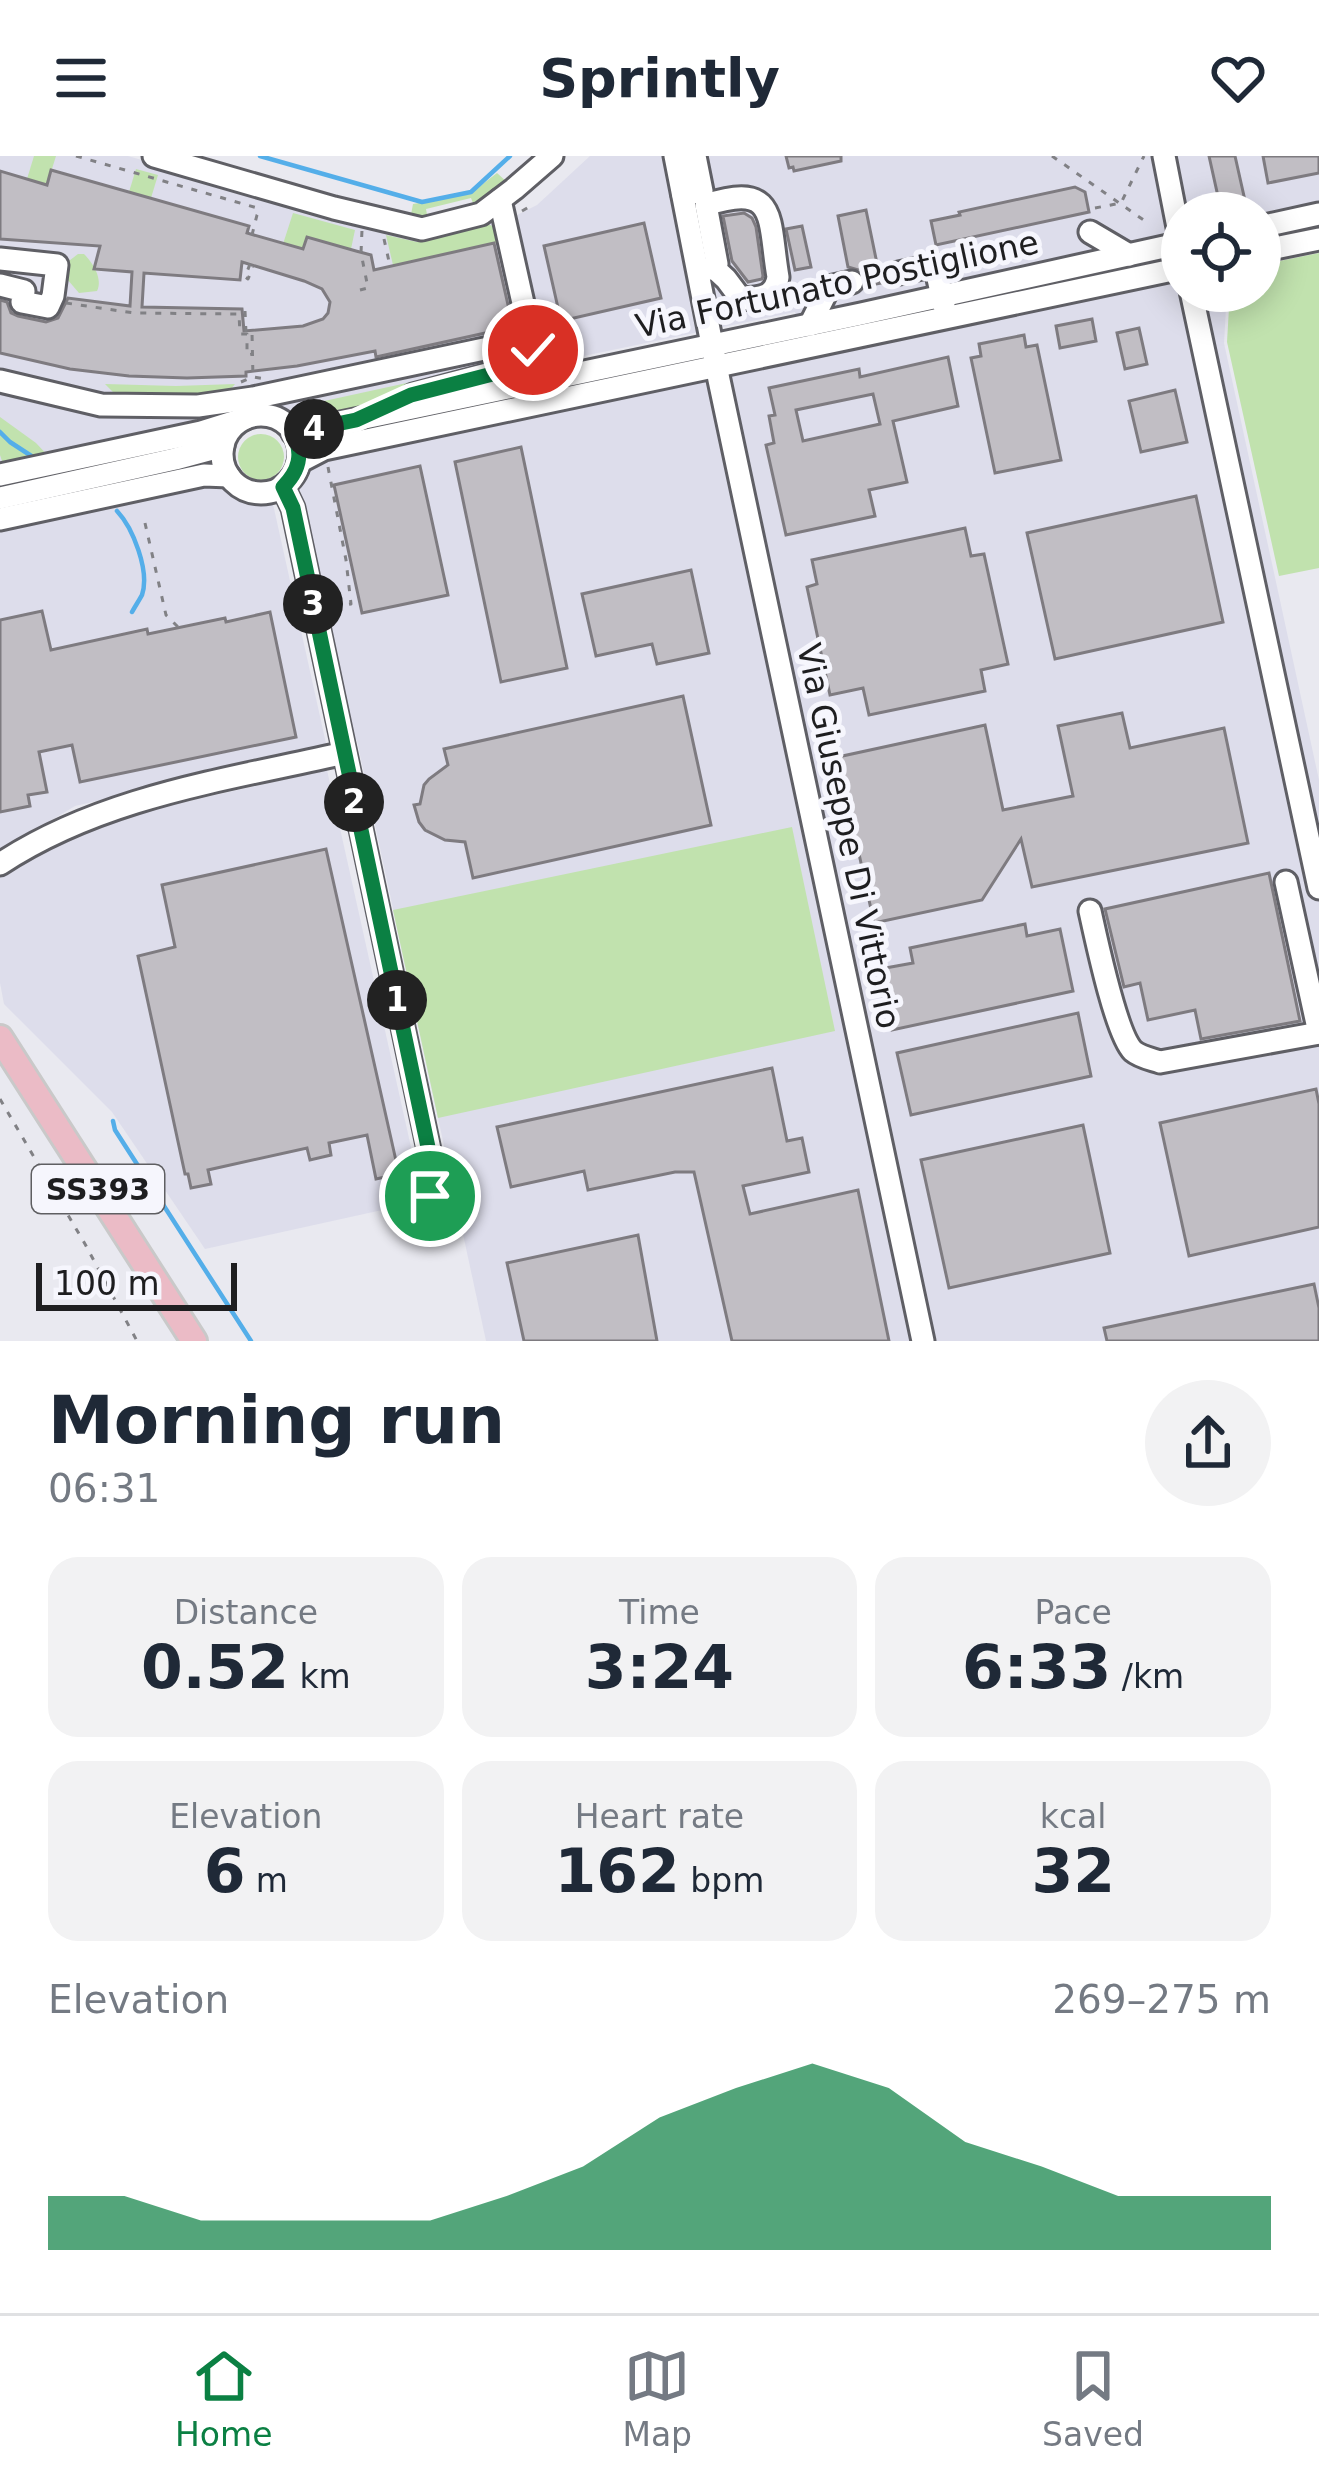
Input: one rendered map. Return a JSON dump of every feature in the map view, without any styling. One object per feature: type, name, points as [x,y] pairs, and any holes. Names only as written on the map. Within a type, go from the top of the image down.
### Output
[{"type":"main road","name":"SS393","points":[[0,1038],[194,1341]]},
{"type":"street","points":[[154,156],[422,229],[481,214],[552,156]]},
{"type":"street","points":[[675,156],[698,196]]},
{"type":"street","points":[[695,156],[698,196]]},
{"type":"street","points":[[1164,156],[1171,192]]},
{"type":"street","points":[[698,196],[749,196],[763,203],[777,288],[770,295],[741,299],[727,279],[710,268]]},
{"type":"street","name":"Via Giuseppe Di Vittorio","points":[[698,196],[710,268],[714,356],[922,1341]]},
{"type":"street","points":[[356,420],[413,394],[531,360],[531,339],[500,200]]},
{"type":"street","points":[[1281,222],[1319,214]]},
{"type":"street","points":[[1090,232],[1129,255]]},
{"type":"street","points":[[1281,246],[1319,238]]},
{"type":"street","name":"Via Fortunato Postiglione","points":[[299,462],[324,449],[1161,249]]},
{"type":"street","points":[[0,259],[57,265],[48,307],[22,302],[24,291],[0,285]]},
{"type":"street","points":[[935,265],[940,304],[889,274],[935,265]]},
{"type":"street","name":"Via Fortunato Postiglione","points":[[293,433],[714,356],[810,325],[1161,271]]},
{"type":"street","points":[[810,325],[829,287],[851,282]]},
{"type":"street","points":[[1195,312],[1319,889]]},
{"type":"street","points":[[0,381],[101,405],[198,406],[531,339]]},
{"type":"street","points":[[0,475],[246,418],[272,418],[298,442],[299,462],[283,487],[262,494],[249,492],[229,476],[223,446],[231,429],[246,418]]},
{"type":"street","points":[[0,498],[223,446]]},
{"type":"street","points":[[0,519],[205,475],[229,476]]},
{"type":"street","points":[[283,487],[293,508],[436,1197]]},
{"type":"street","points":[[0,864],[83,818],[114,807],[184,800],[344,753]]},
{"type":"street","points":[[1090,910],[1130,1047],[1137,1055],[1160,1061],[1319,1033],[1286,882]]},
{"type":"path","points":[[76,156],[262,208],[252,235]]},
{"type":"path","points":[[1052,156],[1145,221]]},
{"type":"path","points":[[1121,203],[1144,156]]},
{"type":"path","points":[[1094,208],[1121,203]]},
{"type":"path","points":[[371,218],[390,266]]},
{"type":"path","points":[[360,290],[368,288],[361,253],[371,218]]},
{"type":"path","points":[[50,302],[134,313],[239,314],[240,334],[247,334],[247,355],[253,355]]},
{"type":"path","points":[[244,310],[246,332],[252,332],[253,386]]},
{"type":"path","points":[[327,460],[350,604],[334,607]]},
{"type":"path","points":[[145,524],[166,615],[178,628]]},
{"type":"path","points":[[0,1100],[136,1341]]},
{"type":"shaded area","points":[[0,156],[128,156],[419,240],[513,217],[537,205],[590,156],[1319,156],[1319,250],[1281,258],[1281,192],[1161,192],[1161,312],[1226,312],[1224,343],[1319,780],[1319,1341],[486,1341],[357,741],[349,725],[300,490],[301,476],[327,460],[804,356],[795,312],[328,416],[310,418],[262,405],[0,478]]},
{"type":"shaded area","points":[[209,483],[241,498],[273,504],[327,748],[75,806],[0,851],[0,529]]},
{"type":"shaded area","points":[[327,770],[423,1201],[205,1249],[112,1112],[4,1004],[0,876],[85,828]]},
{"type":"green space","points":[[34,156],[56,156],[47,185],[27,179]]},
{"type":"green space","points":[[136,169],[158,175],[151,198],[129,192]]},
{"type":"green space","points":[[497,173],[508,183],[475,208],[471,198],[426,209],[428,220],[410,220],[413,204],[470,194]]},
{"type":"green space","points":[[293,213],[355,230],[351,249],[308,237],[303,249],[283,244]]},
{"type":"green space","points":[[487,224],[501,229],[500,242],[393,265],[386,235],[417,242]]},
{"type":"green space","points":[[1319,253],[1319,568],[1279,576],[1227,342],[1229,312],[1281,312],[1281,261]]},
{"type":"green space","points":[[78,254],[94,266],[97,291],[79,293],[67,279],[65,264]]},
{"type":"green space","points":[[521,358],[408,389],[354,410],[317,417],[315,403]]},
{"type":"green space","points":[[105,384],[235,384],[229,391],[164,396],[116,395]]},
{"type":"green space","points":[[0,417],[36,443],[52,460],[5,470]]},
{"type":"green space","points":[[261,434],[277,441],[284,457],[277,473],[261,480],[245,473],[238,457],[245,441]]},
{"type":"green space","points":[[792,827],[835,1031],[438,1118],[393,910]]},
{"type":"building","points":[[786,156],[841,156],[841,161],[794,171]]},
{"type":"building","points":[[1209,156],[1235,156],[1243,192],[1217,192]]},
{"type":"building","points":[[1263,156],[1319,156],[1319,173],[1268,183]]},
{"type":"building","points":[[51,170],[249,226],[247,233],[303,249],[307,237],[371,255],[374,270],[494,243],[513,327],[376,357],[375,351],[246,372],[246,376],[129,376],[0,353],[0,300],[7,302],[11,313],[46,322],[58,318],[68,298],[130,306],[132,272],[94,269],[100,246],[0,239],[0,171],[47,185]],"holes":[[[242,262],[322,289],[330,302],[323,319],[303,326],[244,331],[242,309],[142,307],[144,273],[240,280]]]},
{"type":"building","points":[[1075,187],[1085,192],[1089,212],[936,245],[931,221]]},
{"type":"building","points":[[866,210],[881,283],[866,286],[862,271],[848,267],[838,216]]},
{"type":"building","points":[[744,213],[756,227],[763,276],[748,282],[732,261],[723,216]]},
{"type":"building","points":[[644,223],[661,298],[561,321],[544,246]]},
{"type":"building","points":[[802,226],[811,267],[795,270],[786,229]]},
{"type":"building","points":[[1092,319],[1096,341],[1060,348],[1056,326]]},
{"type":"building","points":[[1139,328],[1147,364],[1125,369],[1117,333]]},
{"type":"building","points":[[1024,335],[1026,347],[1037,345],[1061,460],[995,473],[971,358],[981,356],[979,344]]},
{"type":"building","points":[[948,357],[958,406],[893,421],[907,482],[869,490],[875,516],[786,535],[766,445],[774,443],[769,388],[859,369],[860,377]],"holes":[[[873,394],[880,424],[803,441],[796,410]]]},
{"type":"building","points":[[1175,390],[1187,442],[1141,452],[1129,401]]},
{"type":"building","points":[[521,447],[567,668],[501,682],[455,462]]},
{"type":"building","points":[[420,466],[448,595],[362,613],[334,485]]},
{"type":"building","points":[[1196,496],[1223,622],[1055,659],[1027,533]]},
{"type":"building","points":[[965,528],[971,556],[984,554],[1008,664],[981,670],[985,691],[869,715],[863,688],[830,695],[807,587],[817,584],[812,560]]},
{"type":"building","points":[[691,570],[709,653],[657,664],[652,644],[596,656],[582,594]]},
{"type":"building","points":[[42,611],[51,650],[147,629],[148,634],[270,612],[296,737],[80,782],[72,745],[39,752],[47,792],[28,795],[30,806],[0,812],[0,620]]},
{"type":"building","points":[[683,696],[711,825],[473,878],[465,842],[445,840],[419,822],[414,805],[420,804],[429,779],[448,765],[444,749]]},
{"type":"building","points":[[1122,713],[1130,748],[1224,728],[1248,843],[1032,887],[1021,839],[982,900],[874,923],[838,757],[985,725],[1003,810],[1073,796],[1058,726]]},
{"type":"building","points":[[326,849],[399,1174],[376,1179],[367,1135],[329,1143],[331,1155],[310,1160],[307,1148],[208,1170],[211,1184],[191,1188],[138,956],[175,947],[162,885]]},
{"type":"building","points":[[1269,873],[1300,1021],[1201,1039],[1195,1010],[1148,1020],[1140,983],[1124,987],[1105,909]]},
{"type":"building","points":[[1025,924],[1027,936],[1060,929],[1073,991],[892,1030],[880,969],[913,963],[910,948]]},
{"type":"building","points":[[1078,1013],[1091,1076],[911,1115],[897,1053]]},
{"type":"building","points":[[772,1068],[787,1141],[802,1138],[809,1172],[743,1186],[750,1214],[858,1190],[889,1341],[732,1341],[694,1172],[588,1190],[584,1171],[511,1187],[497,1127]]},
{"type":"building","points":[[1316,1089],[1319,1227],[1189,1256],[1160,1123]]},
{"type":"building","points":[[1083,1125],[1110,1253],[949,1288],[921,1160]]},
{"type":"building","points":[[638,1235],[657,1341],[524,1341],[507,1263]]},
{"type":"building","points":[[1314,1284],[1319,1341],[1107,1341],[1104,1328]]},
{"type":"waterway","points":[[260,156],[422,202],[471,192],[510,156]]},
{"type":"waterway","points":[[0,432],[36,459]]},
{"type":"waterway","points":[[117,511],[134,539],[144,574],[142,595],[132,612]]},
{"type":"waterway","points":[[113,1121],[251,1341]]},
{"type":"tunnel","points":[[852,282],[880,276]]},
{"type":"route","points":[[430,1196],[436,1185],[293,508],[283,487],[299,462],[293,433],[356,420],[413,394],[524,365],[533,350]]}]
